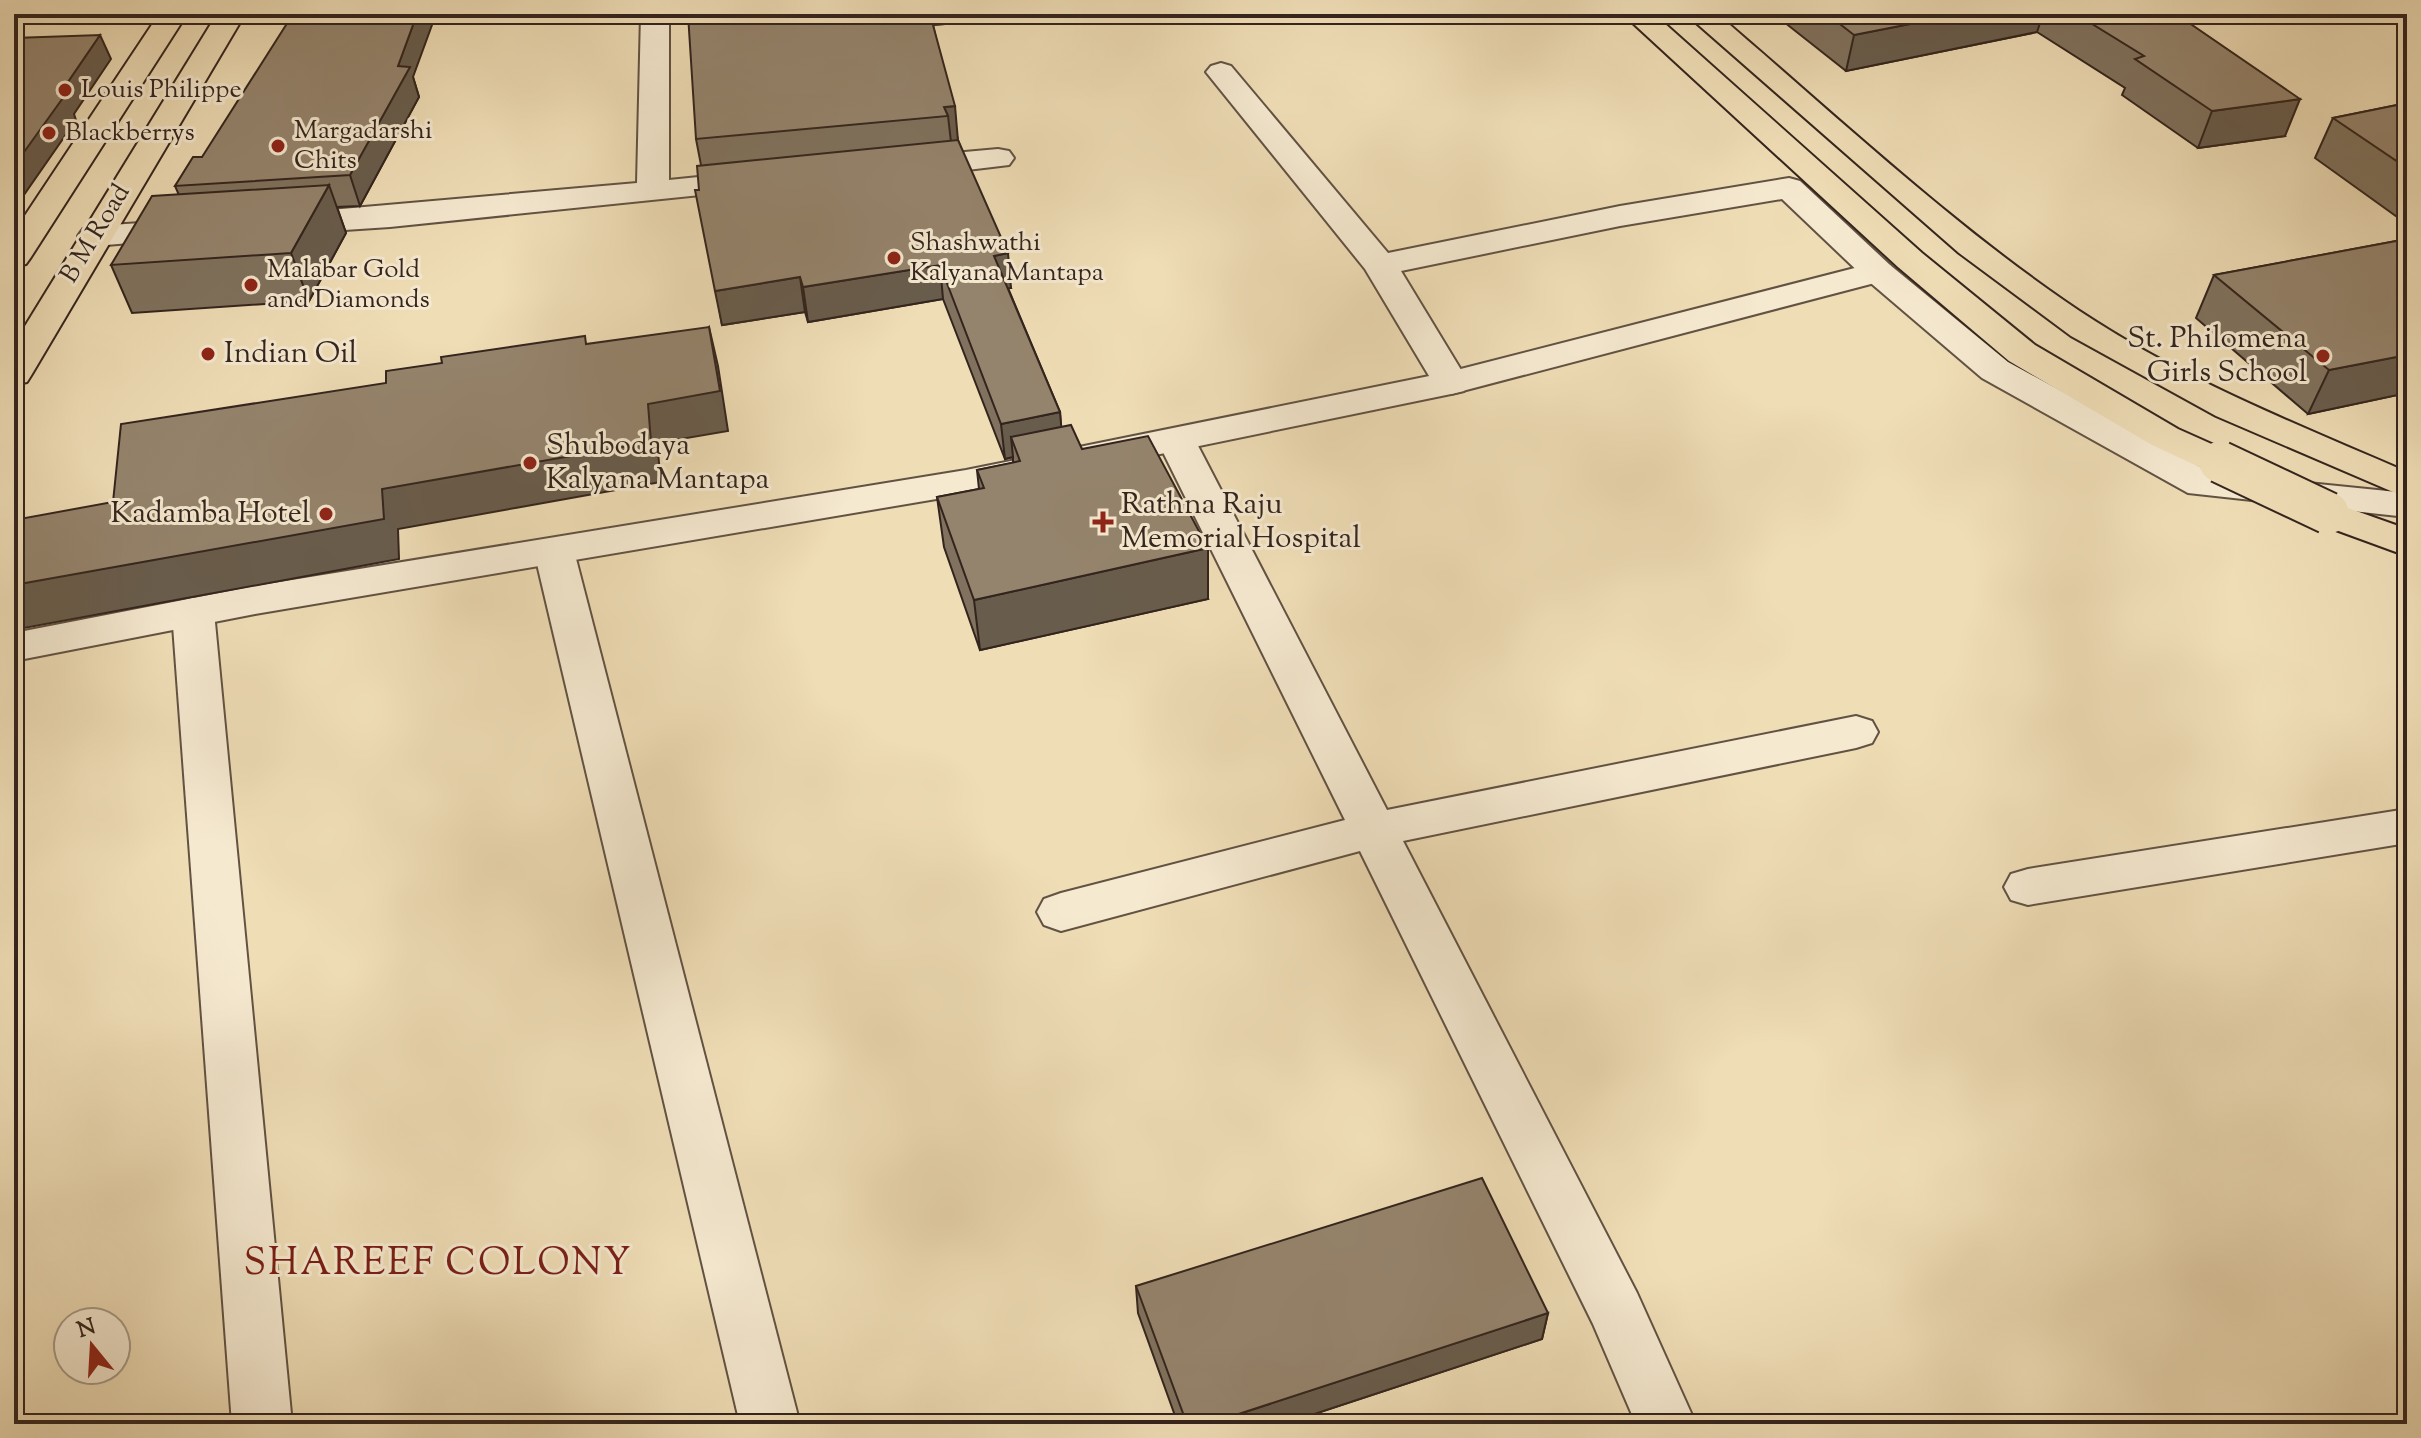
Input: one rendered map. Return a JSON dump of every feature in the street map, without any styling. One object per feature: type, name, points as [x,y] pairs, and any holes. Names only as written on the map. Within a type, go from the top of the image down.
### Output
[{"type":"highway","name":"B M Road","points":[[14,257],[173,14]]},
{"type":"highway","name":"B M Road","points":[[14,374],[231,14]]},
{"type":"highway","points":[[1637,14],[1910,260],[2022,353],[2165,437],[2328,513],[2407,543]]},
{"type":"highway","points":[[1700,14],[1971,246],[2083,329],[2229,408],[2405,492]]},
{"type":"street","points":[[653,191],[655,14]]},
{"type":"street","points":[[1221,72],[1380,265],[1451,383]]},
{"type":"street","points":[[874,170],[998,158]]},
{"type":"street","points":[[95,236],[390,217],[781,179]]},
{"type":"street","points":[[1380,265],[1620,216],[1789,188],[1878,272],[1995,370],[2202,484],[2405,492]]},
{"type":"street","points":[[14,647],[193,612],[966,482],[1176,440],[1451,383],[1878,272]]},
{"type":"street","points":[[1176,440],[1617,1312],[1666,1424]]},
{"type":"street","points":[[554,551],[770,1424]]},
{"type":"street","points":[[193,612],[262,1424]]},
{"type":"street","points":[[1061,912],[1373,830],[1856,732]]},
{"type":"street","points":[[2028,887],[2407,826]]},
{"type":"building","points":[[293,14],[417,14],[398,66],[410,67],[350,175],[175,186],[193,157],[202,157]]},
{"type":"building","points":[[688,14],[930,14],[955,106],[944,107],[948,116],[696,139]]},
{"type":"building","points":[[1827,14],[1961,14],[1854,35]]},
{"type":"building","points":[[2076,14],[2176,14],[2300,99],[2212,111],[2135,59],[2144,56]]},
{"type":"building","points":[[100,35],[59,95],[65,95],[14,166],[14,38]]},
{"type":"building","points":[[2407,103],[2407,168],[2333,118]]},
{"type":"building","points":[[958,140],[1008,253],[994,256],[1060,412],[1001,424],[940,265],[803,287],[800,277],[715,291],[695,190],[699,190],[697,166]]},
{"type":"building","points":[[329,185],[291,253],[111,265],[152,196]]},
{"type":"building","points":[[2407,239],[2407,355],[2329,370],[2214,275]]},
{"type":"building","points":[[709,327],[720,391],[648,404],[651,442],[382,489],[384,519],[14,585],[14,520],[113,502],[121,424],[386,383],[386,371],[442,363],[441,357],[585,336],[586,344]]},
{"type":"building","points":[[1071,425],[1082,449],[1148,436],[1208,548],[974,600],[937,497],[984,488],[977,470],[1020,461],[1011,437]]},
{"type":"building","points":[[1482,1178],[1548,1313],[1208,1424],[1187,1424],[1136,1286]]},
{"type":"place","name":"Louis Philippe","points":[[65,90]]},
{"type":"place","name":"Blackberrys","points":[[49,133]]},
{"type":"place","name":"Margadarshi Chits","points":[[278,146]]},
{"type":"place","name":"Shashwathi Kalyana Mantapa","points":[[894,258]]},
{"type":"place","name":"Malabar Gold and Diamonds","points":[[251,285]]},
{"type":"place","name":"Indian Oil","points":[[208,354]]},
{"type":"place","name":"St. Philomena Girls School","points":[[2323,356]]},
{"type":"place","name":"Shubodaya Kalyana Mantapa","points":[[530,463]]},
{"type":"place","name":"Kadamba Hotel","points":[[326,514]]},
{"type":"place","name":"Rathna Raju Memorial Hospital","points":[[1103,522]]},
{"type":"district","name":"SHAREEF COLONY","points":[[438,1265]]}]
